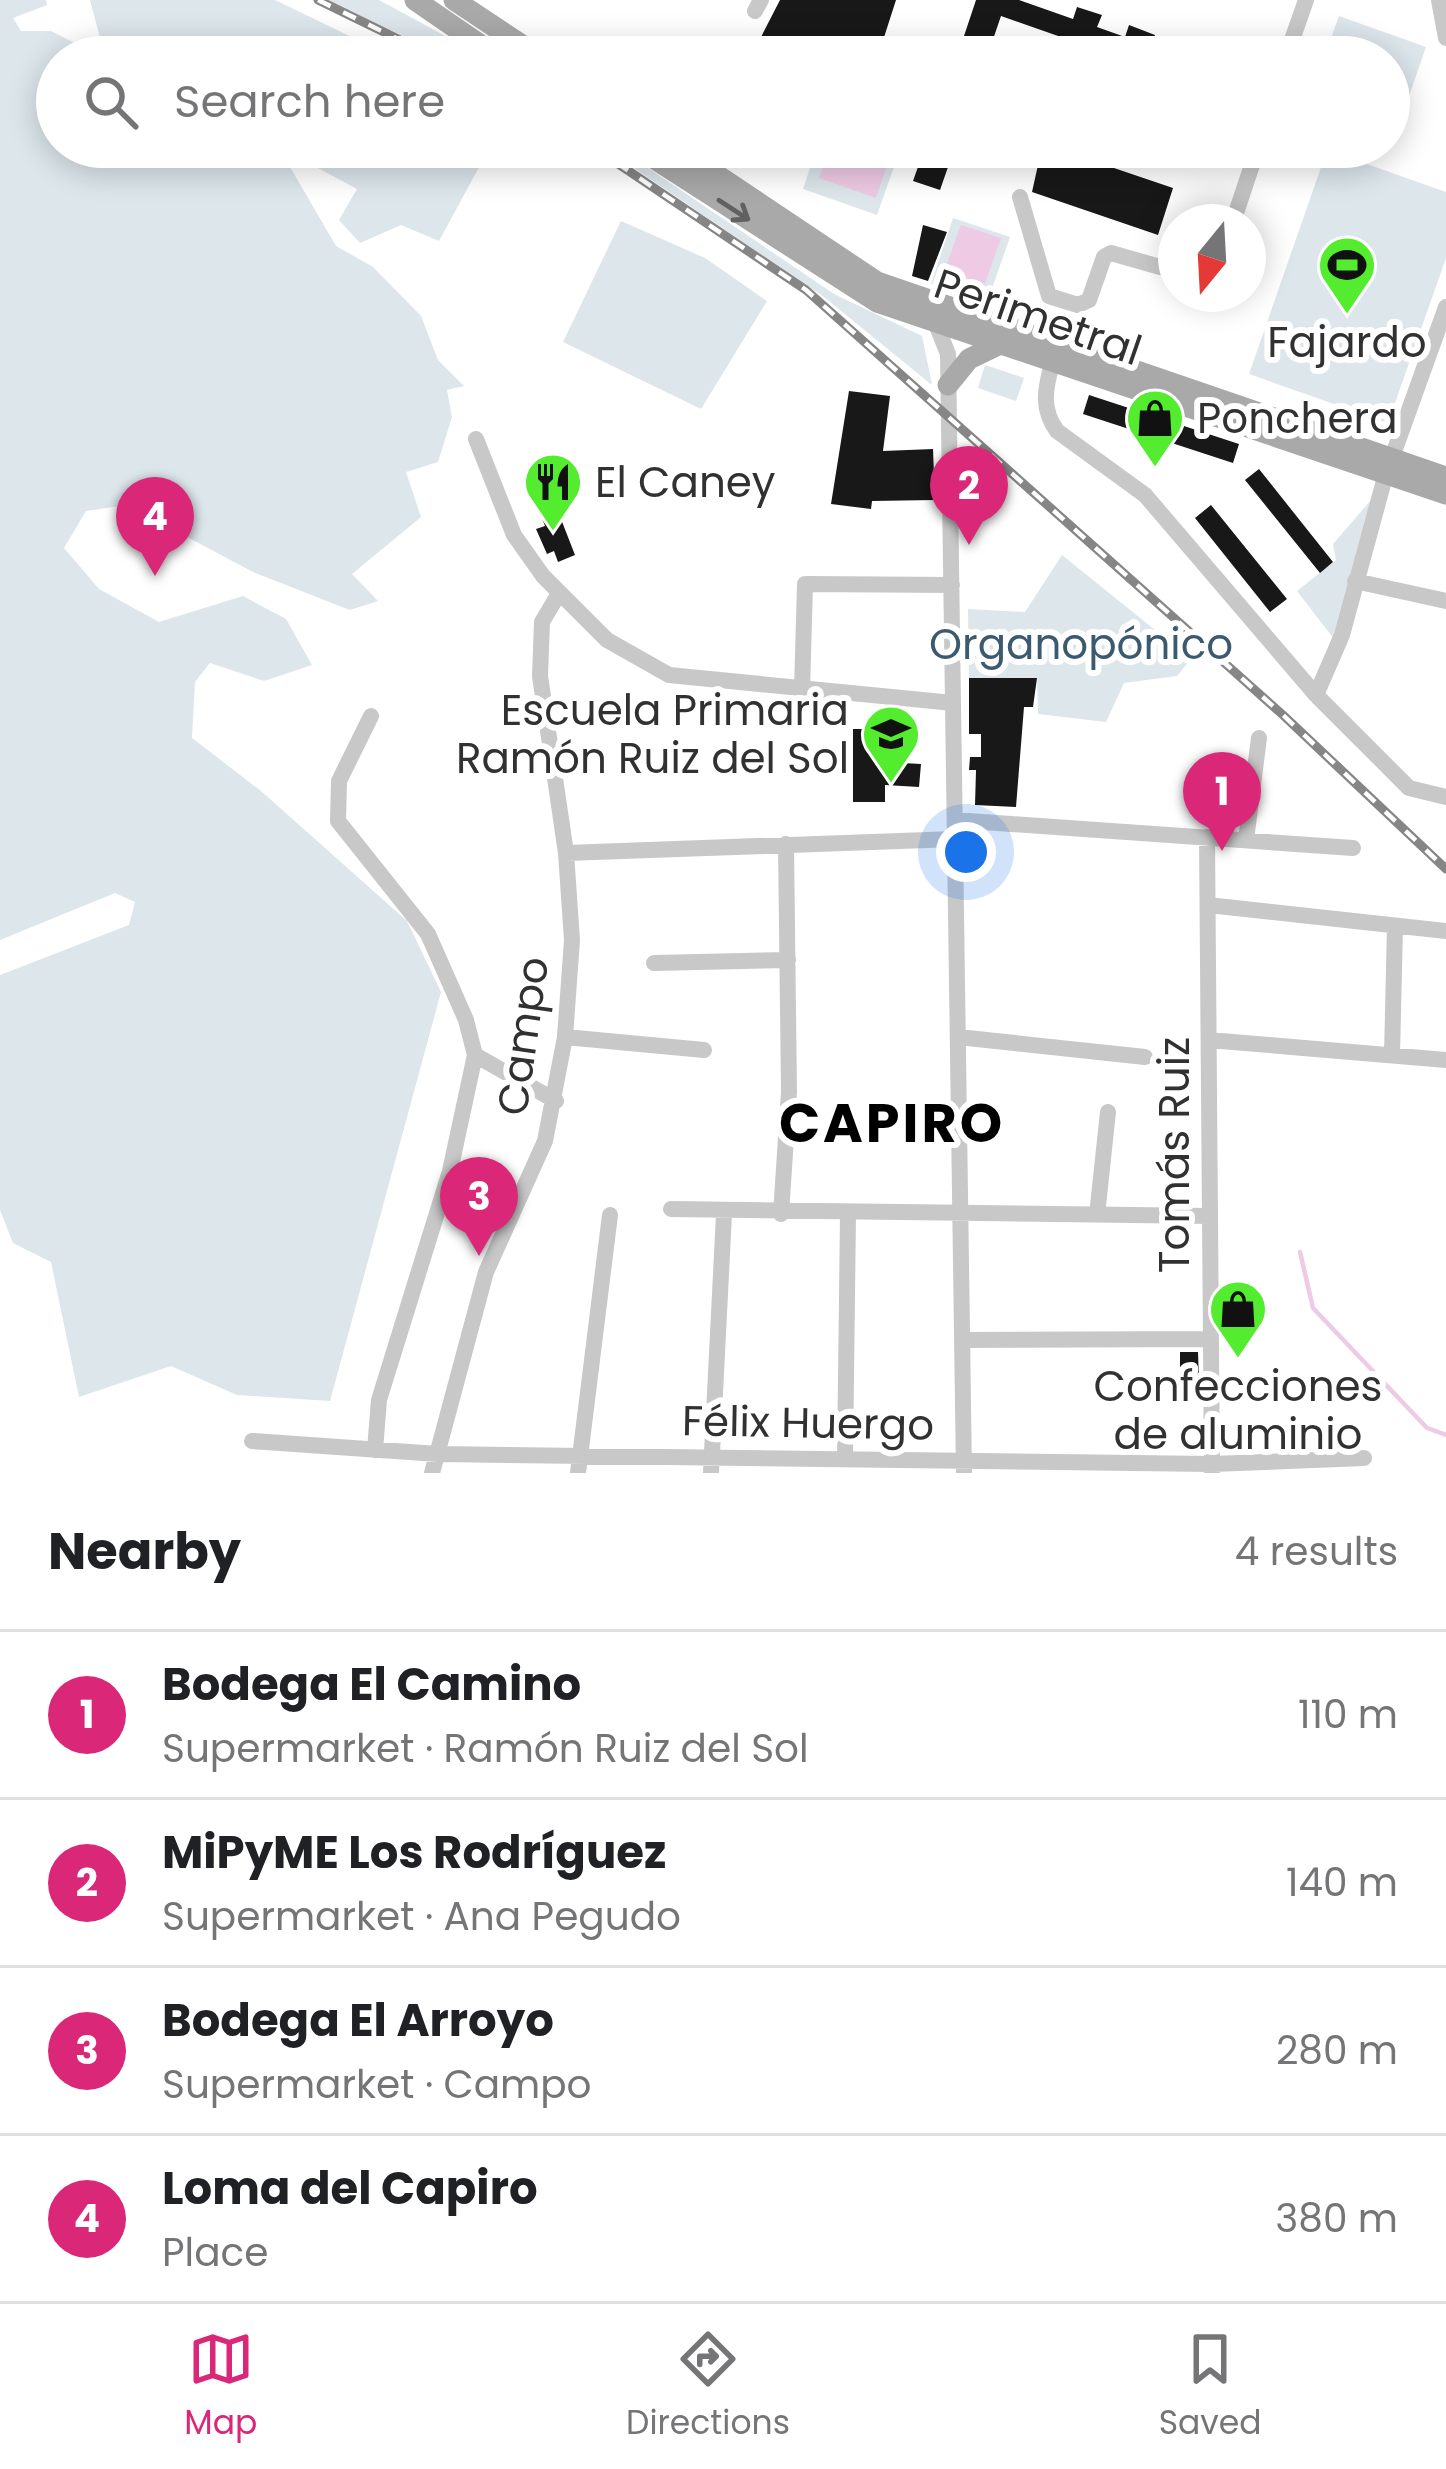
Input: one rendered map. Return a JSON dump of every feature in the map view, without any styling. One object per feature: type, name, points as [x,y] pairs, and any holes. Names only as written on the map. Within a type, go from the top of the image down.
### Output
[{"type":"main road","points":[[454,0],[508,36]]},
{"type":"main road","points":[[415,2],[466,36]]},
{"type":"main road","name":"Perimetral","points":[[669,168],[877,302],[962,333],[995,334],[1446,494]]},
{"type":"main road","name":"Perimetral","points":[[706,168],[877,282],[1052,364],[1388,470],[1446,477]]},
{"type":"main road","points":[[912,296],[936,324]]},
{"type":"main road","points":[[948,385],[995,334]]},
{"type":"street","points":[[1293,36],[1306,0]]},
{"type":"street","points":[[1439,0],[1446,38]]},
{"type":"street","points":[[1239,204],[1251,168]]},
{"type":"street","points":[[1020,197],[1049,296],[1078,305],[1089,300],[1104,257],[1111,253],[1158,267]]},
{"type":"street","points":[[1316,695],[1446,307]]},
{"type":"street","points":[[936,324],[948,354],[964,1467]]},
{"type":"street","points":[[948,354],[962,333]]},
{"type":"street","points":[[1052,364],[1044,391],[1048,419],[1057,431],[1145,495],[1316,695],[1409,788],[1446,797]]},
{"type":"street","points":[[476,440],[514,535],[558,595],[607,640],[669,675],[953,703]]},
{"type":"street","points":[[1355,581],[1446,602]]},
{"type":"street","points":[[802,690],[805,584],[952,585]]},
{"type":"street","name":"Campo","points":[[432,1473],[486,1272],[545,1141],[566,1037],[572,940],[566,853],[539,676],[542,622],[558,595]]},
{"type":"street","points":[[1301,677],[1330,662]]},
{"type":"street","points":[[371,716],[338,781],[338,820],[428,934],[466,1020],[475,1055],[450,1171],[379,1400],[375,1450]]},
{"type":"street","points":[[1246,840],[1259,738]]},
{"type":"street","points":[[566,853],[786,844],[955,830],[1207,837],[1353,848]]},
{"type":"street","name":"Tomás Ruiz","points":[[1207,837],[1212,1468]]},
{"type":"street","points":[[781,1214],[789,1092],[786,844]]},
{"type":"street","points":[[1208,905],[1446,931]]},
{"type":"street","points":[[1392,1055],[1395,926]]},
{"type":"street","points":[[654,963],[788,960]]},
{"type":"street","points":[[566,1037],[704,1050]]},
{"type":"street","points":[[958,1037],[1145,1057]]},
{"type":"street","points":[[1209,1040],[1446,1060]]},
{"type":"street","points":[[475,1055],[556,1101]]},
{"type":"street","points":[[1096,1215],[1108,1112]]},
{"type":"street","points":[[671,1210],[1210,1216]]},
{"type":"street","points":[[711,1465],[724,1214]]},
{"type":"street","points":[[845,1460],[848,1214]]},
{"type":"street","points":[[578,1464],[610,1215]]},
{"type":"street","points":[[962,1340],[1211,1339]]},
{"type":"street","name":"Félix Huergo","points":[[252,1441],[578,1464],[845,1460],[869,1466],[1212,1468],[1364,1458]]},
{"type":"green space","points":[[0,0],[46,0],[47,5],[13,18],[21,31],[51,31],[61,36],[36,36],[36,168],[291,168],[336,246],[373,267],[421,316],[438,360],[464,386],[447,390],[452,417],[438,462],[406,472],[421,517],[352,574],[378,601],[350,610],[253,572],[127,505],[86,511],[64,548],[99,589],[159,622],[243,596],[286,619],[312,665],[264,681],[210,663],[195,682],[192,738],[261,791],[407,921],[441,992],[330,1401],[237,1395],[171,1366],[79,1397],[51,1262],[13,1243],[0,1210],[0,975],[129,925],[135,902],[115,893],[0,940]]},
{"type":"green space","points":[[90,0],[275,0],[350,36],[100,36]]},
{"type":"green space","points":[[322,0],[379,0],[445,36],[403,36]]},
{"type":"green space","points":[[1339,16],[1395,36],[1332,36]]},
{"type":"green space","points":[[1410,41],[1426,47],[1410,93]]},
{"type":"green space","points":[[318,168],[479,168],[439,241],[401,225],[360,243],[339,220],[357,189]]},
{"type":"green space","points":[[634,168],[648,168],[834,294],[922,336],[932,385],[824,297]]},
{"type":"green space","points":[[810,168],[894,168],[877,215],[803,189]]},
{"type":"green space","name":"Fajardo","points":[[1321,168],[1378,168],[1446,192],[1446,258],[1388,423],[1249,374]]},
{"type":"green space","points":[[953,218],[1010,237],[987,303],[931,284]]},
{"type":"green space","points":[[621,221],[705,258],[767,301],[701,409],[563,342]]},
{"type":"green space","points":[[985,365],[1024,378],[1016,401],[978,388]]},
{"type":"green space","points":[[1371,500],[1334,639],[1297,591],[1336,560],[1333,544]]},
{"type":"green space","name":"Organopónico","points":[[1062,555],[1191,659],[1177,676],[1124,683],[1106,722],[1038,714],[1037,678],[969,678],[968,609],[1025,612]]},
{"type":"shaded area","points":[[823,168],[886,168],[876,198],[819,178]]},
{"type":"shaded area","points":[[961,225],[1001,238],[982,292],[942,278]]},
{"type":"building","points":[[780,0],[896,0],[884,36],[762,36]]},
{"type":"building","points":[[976,0],[1019,0],[1073,19],[1077,7],[1102,15],[1097,27],[1122,36],[1058,36],[1001,16],[994,36],[964,36]]},
{"type":"building","points":[[1129,25],[1155,36],[1125,36]]},
{"type":"building","points":[[918,168],[948,168],[940,190],[913,181]]},
{"type":"building","points":[[1037,168],[1114,168],[1173,188],[1168,204],[1158,204],[1158,235],[1032,192]]},
{"type":"building","points":[[923,225],[947,232],[928,281],[912,276]]},
{"type":"building","points":[[849,391],[890,396],[883,451],[933,449],[935,500],[872,501],[871,509],[831,504]]},
{"type":"building","points":[[1089,395],[1239,444],[1233,463],[1083,414]]},
{"type":"building","points":[[1259,469],[1333,562],[1320,573],[1245,480]]},
{"type":"building","name":"El Caney","points":[[552,496],[575,555],[558,562],[554,551],[547,554],[536,529],[545,526],[536,503]]},
{"type":"building","points":[[1211,505],[1287,599],[1270,612],[1195,518]]},
{"type":"building","points":[[969,678],[1037,678],[1033,707],[1024,707],[1016,807],[975,805],[976,770],[969,770],[970,757],[981,757],[981,734],[969,734]]},
{"type":"building","points":[[853,729],[882,729],[885,762],[921,764],[919,787],[885,785],[885,802],[853,802]]},
{"type":"building","points":[[1180,1352],[1198,1352],[1199,1381],[1180,1380]]},
{"type":"waterway","points":[[1300,1252],[1313,1308],[1427,1428],[1446,1435]]},
{"type":"railway","points":[[318,0],[392,36]]},
{"type":"railway","points":[[624,168],[806,290],[1283,715],[1446,869]]},
{"type":"place","name":"Fajardo","points":[[1347,316]]},
{"type":"place","name":"Ponchera","points":[[1155,469]]},
{"type":"place","name":"El Caney","points":[[553,533]]},
{"type":"place","name":"MiPyME Los Rodríguez","points":[[969,545]]},
{"type":"place","name":"Loma del Capiro","points":[[155,576]]},
{"type":"place","name":"Escuela Primaria Ramón Ruiz del Sol","points":[[891,785]]},
{"type":"place","name":"Bodega El Camino","points":[[1222,851]]},
{"type":"place","name":"Bodega El Arroyo","points":[[479,1256]]},
{"type":"place","name":"Confecciones de aluminio","points":[[1238,1360]]},
{"type":"district","name":"CAPIRO","points":[[892,1123]]}]
